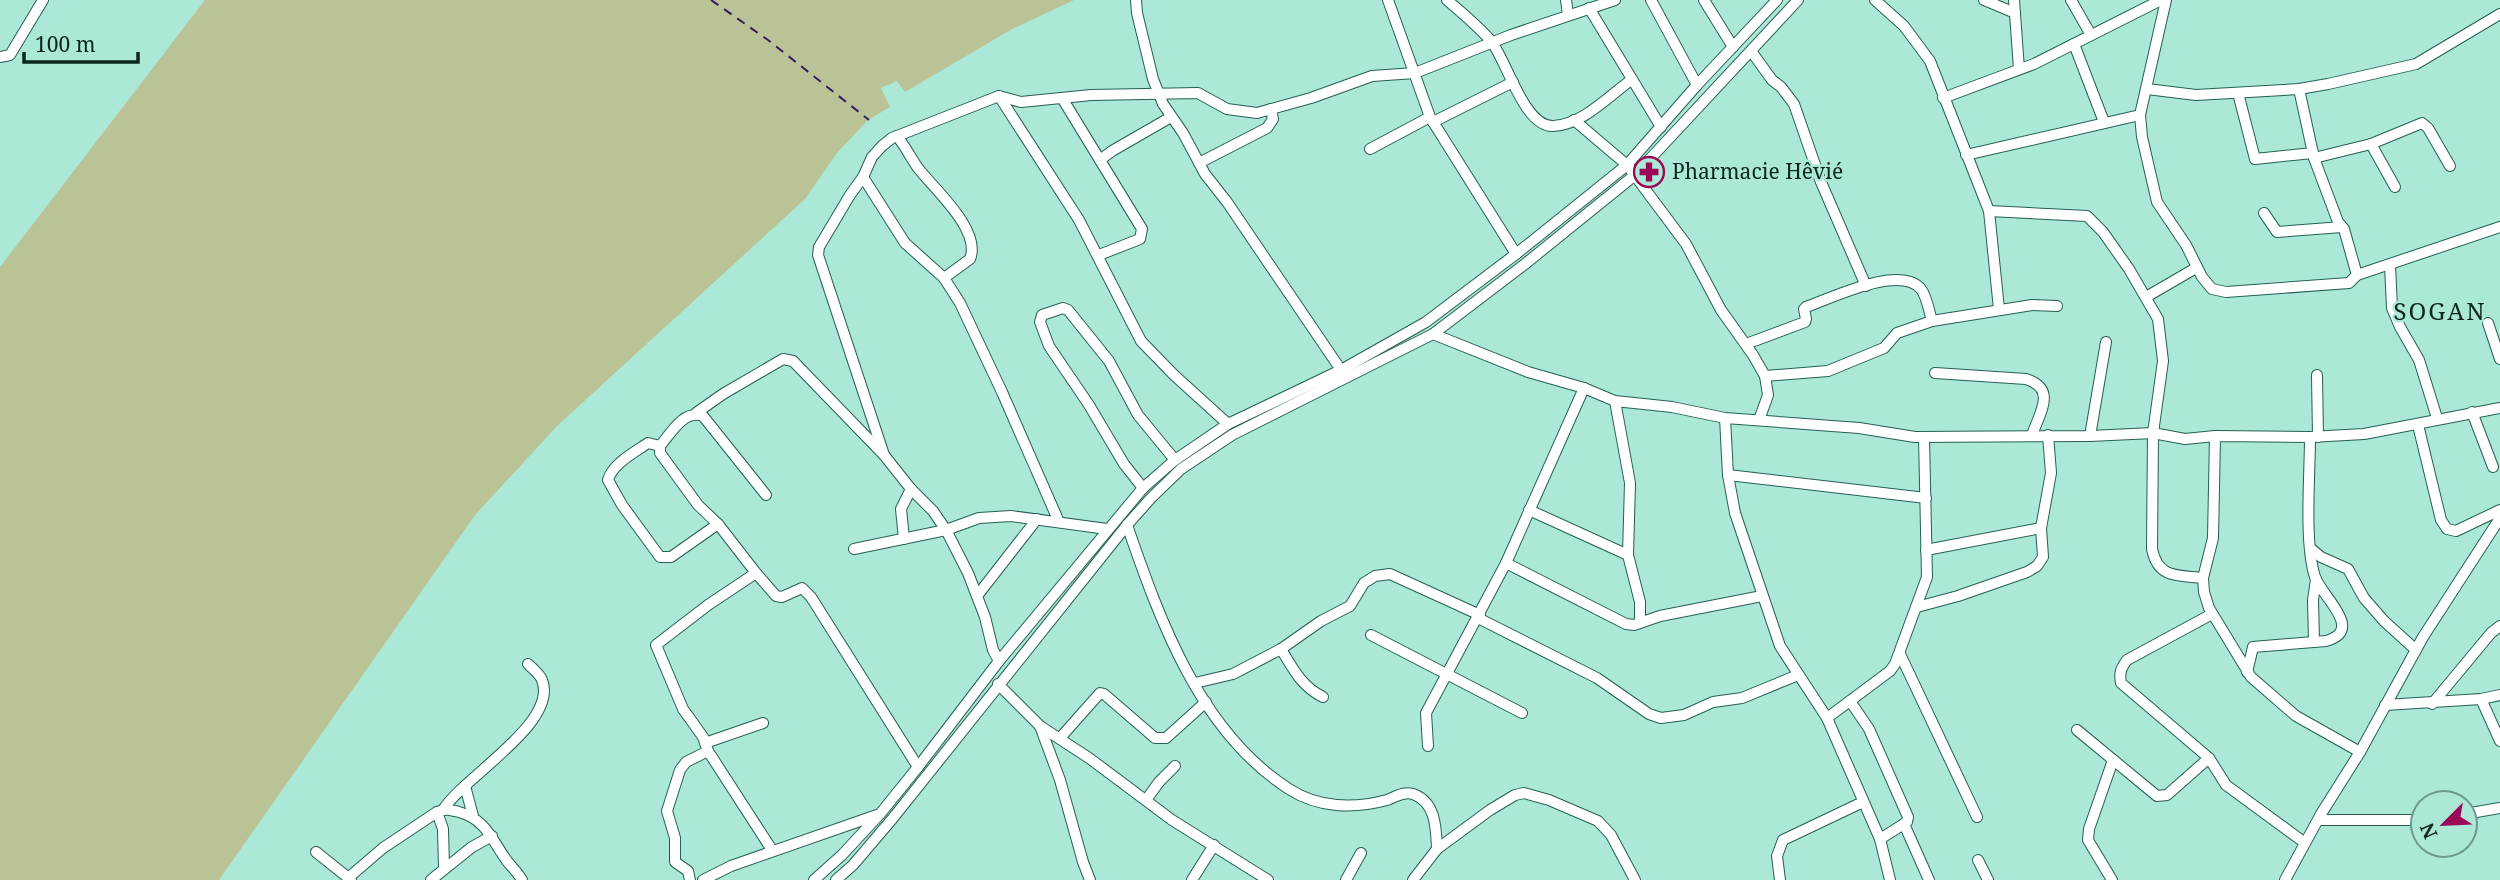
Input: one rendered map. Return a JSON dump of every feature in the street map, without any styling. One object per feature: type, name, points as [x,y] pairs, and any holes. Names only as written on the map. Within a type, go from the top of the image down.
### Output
[{"type":"street","points":[[0,57],[10,55],[43,0]]},
{"type":"street","points":[[1136,0],[1157,93],[1210,182],[1227,202],[1341,370]]},
{"type":"street","points":[[1388,0],[1432,120],[1516,254]]},
{"type":"street","points":[[1447,0],[1492,43],[1527,108],[1535,119],[1543,124],[1552,126],[1574,120],[1631,80]]},
{"type":"street","points":[[1566,0],[1568,15]]},
{"type":"street","points":[[884,454],[818,255],[819,247],[863,177],[872,157],[897,136],[999,96],[1021,102],[1091,95],[1198,93],[1227,109],[1250,114],[1311,98],[1372,76],[1415,73],[1615,0]]},
{"type":"street","points":[[1651,0],[1697,85]]},
{"type":"street","points":[[1704,0],[1734,47]]},
{"type":"street","points":[[814,880],[842,855],[880,814],[999,661],[1143,488],[1175,460],[1228,424],[1341,370],[1426,322],[1516,254],[1627,165],[1777,0]]},
{"type":"street","points":[[836,880],[853,865],[893,818],[1127,525],[1181,469],[1232,435],[1433,334],[1635,175],[1798,0]]},
{"type":"street","points":[[1875,0],[1904,26],[1930,61],[1989,211],[1999,309]]},
{"type":"street","points":[[1984,0],[2015,13]]},
{"type":"street","points":[[2014,0],[2019,69]]},
{"type":"street","points":[[2071,0],[2091,35]]},
{"type":"street","points":[[1943,98],[2019,69],[2163,0]]},
{"type":"street","points":[[2163,0],[2140,115],[2142,137],[2157,202],[2186,245],[2196,268],[2212,289],[2226,292],[2349,283],[2357,275],[2500,227]]},
{"type":"street","points":[[1589,8],[1661,127]]},
{"type":"street","points":[[2147,89],[2196,95],[2299,89],[2416,64],[2500,14]]},
{"type":"street","points":[[2074,44],[2104,122]]},
{"type":"street","points":[[1751,51],[1794,104],[1821,182],[1866,286]]},
{"type":"street","points":[[1370,149],[1513,82]]},
{"type":"street","points":[[2299,89],[2314,156],[2338,222],[2343,227],[2357,275]]},
{"type":"street","points":[[2238,93],[2255,159],[2314,156],[2371,144],[2425,124],[2449,166]]},
{"type":"street","points":[[999,96],[1062,192],[1099,255],[1141,341],[1228,424]]},
{"type":"street","points":[[1062,98],[1142,229],[1143,235],[1140,239],[1099,255]]},
{"type":"street","points":[[1199,163],[1267,128],[1273,119],[1271,110]]},
{"type":"street","points":[[1966,155],[2140,115]]},
{"type":"street","points":[[1100,160],[1171,117]]},
{"type":"street","points":[[1574,120],[1627,165],[1686,244],[1721,310],[1765,376],[1768,396],[1759,420]]},
{"type":"street","points":[[897,136],[919,168],[951,205],[965,227],[972,246],[970,259],[944,278]]},
{"type":"street","points":[[2371,144],[2395,187]]},
{"type":"street","points":[[863,177],[905,243],[944,278],[960,303],[1059,522]]},
{"type":"street","points":[[1989,211],[2087,216],[2093,219],[2129,268],[2146,297],[2158,319],[2163,361],[2153,433],[2154,561],[2167,573],[2203,578]]},
{"type":"street","points":[[2264,213],[2277,232],[2343,227]]},
{"type":"street","points":[[2390,265],[2392,308],[2419,360],[2437,418]]},
{"type":"street","points":[[2146,297],[2196,268]]},
{"type":"street","points":[[1746,344],[1805,322],[1806,307],[1889,279],[1912,282],[1924,295],[1932,321]]},
{"type":"street","points":[[1765,376],[1828,371],[1884,348],[1897,333],[1932,321],[2032,305],[2057,306]]},
{"type":"street","points":[[1143,488],[1124,464],[1089,405],[1049,346],[1040,322],[1042,315],[1063,308],[1068,310],[1109,361],[1138,415],[1175,460]]},
{"type":"street","points":[[2488,323],[2500,359]]},
{"type":"street","points":[[1433,334],[1528,372],[1584,388],[1615,401],[1672,407],[1725,418],[1924,437],[2153,433],[2185,439],[2215,436],[2314,437],[2364,434],[2500,408]]},
{"type":"street","points":[[2090,436],[2106,342]]},
{"type":"street","points":[[918,768],[806,591],[797,589],[779,598],[686,489],[660,453],[660,446],[683,419],[783,359],[793,361],[884,454],[946,530],[977,596],[993,650],[999,661]]},
{"type":"street","points":[[1935,373],[2026,379],[2039,383],[2043,388],[2044,398],[2032,435]]},
{"type":"street","points":[[2247,672],[2253,647],[2336,638],[2343,626],[2336,608],[2316,579],[2310,548],[2317,375]]},
{"type":"street","points":[[1428,746],[1426,713],[1506,563],[1584,388]]},
{"type":"street","points":[[1615,401],[1630,482],[1628,555],[1640,602],[1640,623]]},
{"type":"street","points":[[2472,412],[2493,467]]},
{"type":"street","points":[[696,413],[703,416],[766,495]]},
{"type":"street","points":[[1725,418],[1728,475],[1735,513],[1762,596],[1780,646],[1827,718],[1880,839],[1891,880]]},
{"type":"street","points":[[2418,425],[2441,520],[2447,529],[2456,531],[2500,510]]},
{"type":"street","points":[[1917,607],[1958,596],[2034,568],[2043,556],[2041,528],[2051,473],[2048,435]]},
{"type":"street","points":[[2215,436],[2213,538],[2203,578],[2204,592],[2212,614],[2247,672],[2296,716],[2360,752]]},
{"type":"street","points":[[1827,718],[1890,671],[1900,654],[1926,585],[1924,437]]},
{"type":"street","points":[[660,446],[648,443],[631,454],[609,475],[608,480],[622,505],[660,557],[671,557],[718,524]]},
{"type":"street","points":[[1728,475],[1926,498]]},
{"type":"street","points":[[904,539],[901,509],[911,489]]},
{"type":"street","points":[[1529,510],[1628,555]]},
{"type":"street","points":[[854,549],[946,530],[979,518],[1011,516],[1107,529]]},
{"type":"street","points":[[2285,880],[2416,650],[2500,518]]},
{"type":"street","points":[[977,596],[1037,519]]},
{"type":"street","points":[[1127,525],[1160,617],[1206,702],[1251,760],[1304,799],[1332,805],[1362,805],[1409,793],[1424,801],[1435,820],[1437,849]]},
{"type":"street","points":[[1926,550],[2041,528]]},
{"type":"street","points":[[2310,548],[2348,569],[2364,598],[2384,621],[2416,650]]},
{"type":"street","points":[[1506,563],[1626,624],[1762,596]]},
{"type":"street","points":[[756,573],[656,645],[682,709],[703,737],[706,747],[772,850]]},
{"type":"street","points":[[1195,683],[1233,674],[1281,649],[1321,621],[1346,609],[1364,583],[1383,574],[1390,574],[1479,617],[1597,678],[1649,714],[1661,718],[1684,715],[1713,702],[1742,698],[1798,675]]},
{"type":"street","points":[[2314,642],[2313,600],[2316,579]]},
{"type":"street","points":[[2212,614],[2127,660],[2119,674],[2121,683],[2209,758],[2226,785],[2305,843]]},
{"type":"street","points":[[2432,704],[2500,626]]},
{"type":"street","points":[[1371,635],[1522,713]]},
{"type":"street","points":[[1281,649],[1296,674],[1311,691],[1323,697]]},
{"type":"street","points":[[1900,654],[1977,817]]},
{"type":"street","points":[[316,852],[349,879],[383,848],[440,811],[450,798],[538,715],[544,693],[543,683],[541,676],[528,664]]},
{"type":"street","points":[[998,684],[1040,726],[1172,820],[1265,880]]},
{"type":"street","points":[[1060,738],[1100,693],[1126,711],[1155,738],[1161,739],[1166,738],[1206,702]]},
{"type":"street","points":[[2385,705],[2432,704],[2500,695]]},
{"type":"street","points":[[2481,699],[2500,741]]},
{"type":"street","points":[[1850,701],[1869,729],[1908,817],[1904,824],[1880,839]]},
{"type":"street","points":[[690,880],[690,873],[675,862],[675,838],[667,811],[680,770],[706,747],[764,723]]},
{"type":"street","points":[[1040,726],[1060,780],[1090,880]]},
{"type":"street","points":[[2077,730],[2162,797],[2209,758]]},
{"type":"street","points":[[2112,880],[2088,840],[2088,829],[2113,760]]},
{"type":"street","points":[[1146,800],[1175,766]]},
{"type":"street","points":[[465,786],[473,816]]},
{"type":"street","points":[[1413,880],[1437,849],[1490,810],[1515,795],[1524,793],[1549,800],[1598,821],[1611,835],[1635,880]]},
{"type":"street","points":[[1780,880],[1777,856],[1783,839],[1863,802]]},
{"type":"street","points":[[2479,812],[2500,808]]},
{"type":"street","points":[[440,811],[473,816],[492,836],[504,857],[515,867],[523,880]]},
{"type":"street","points":[[440,811],[444,869]]},
{"type":"street","points":[[703,880],[772,850],[880,814]]},
{"type":"street","points":[[2318,820],[2409,820]]},
{"type":"street","points":[[472,847],[482,824]]},
{"type":"street","points":[[1904,824],[1929,880]]},
{"type":"street","points":[[431,880],[472,847],[492,836]]},
{"type":"street","points":[[1192,880],[1214,845]]},
{"type":"street","points":[[1346,880],[1361,853]]},
{"type":"street","points":[[1978,860],[1988,880]]},
{"type":"green space","points":[[205,0],[1074,0],[1012,29],[905,92],[897,81],[881,88],[890,107],[868,120],[837,153],[805,199],[557,426],[475,515],[219,880],[0,880],[0,267]]},
{"type":"ferry route","points":[[711,0],[768,40],[869,120]]},
{"type":"place","name":"Pharmacie Hêvié","points":[[1649,172]]},
{"type":"district","name":"SOGAN","points":[[2440,312]]}]
